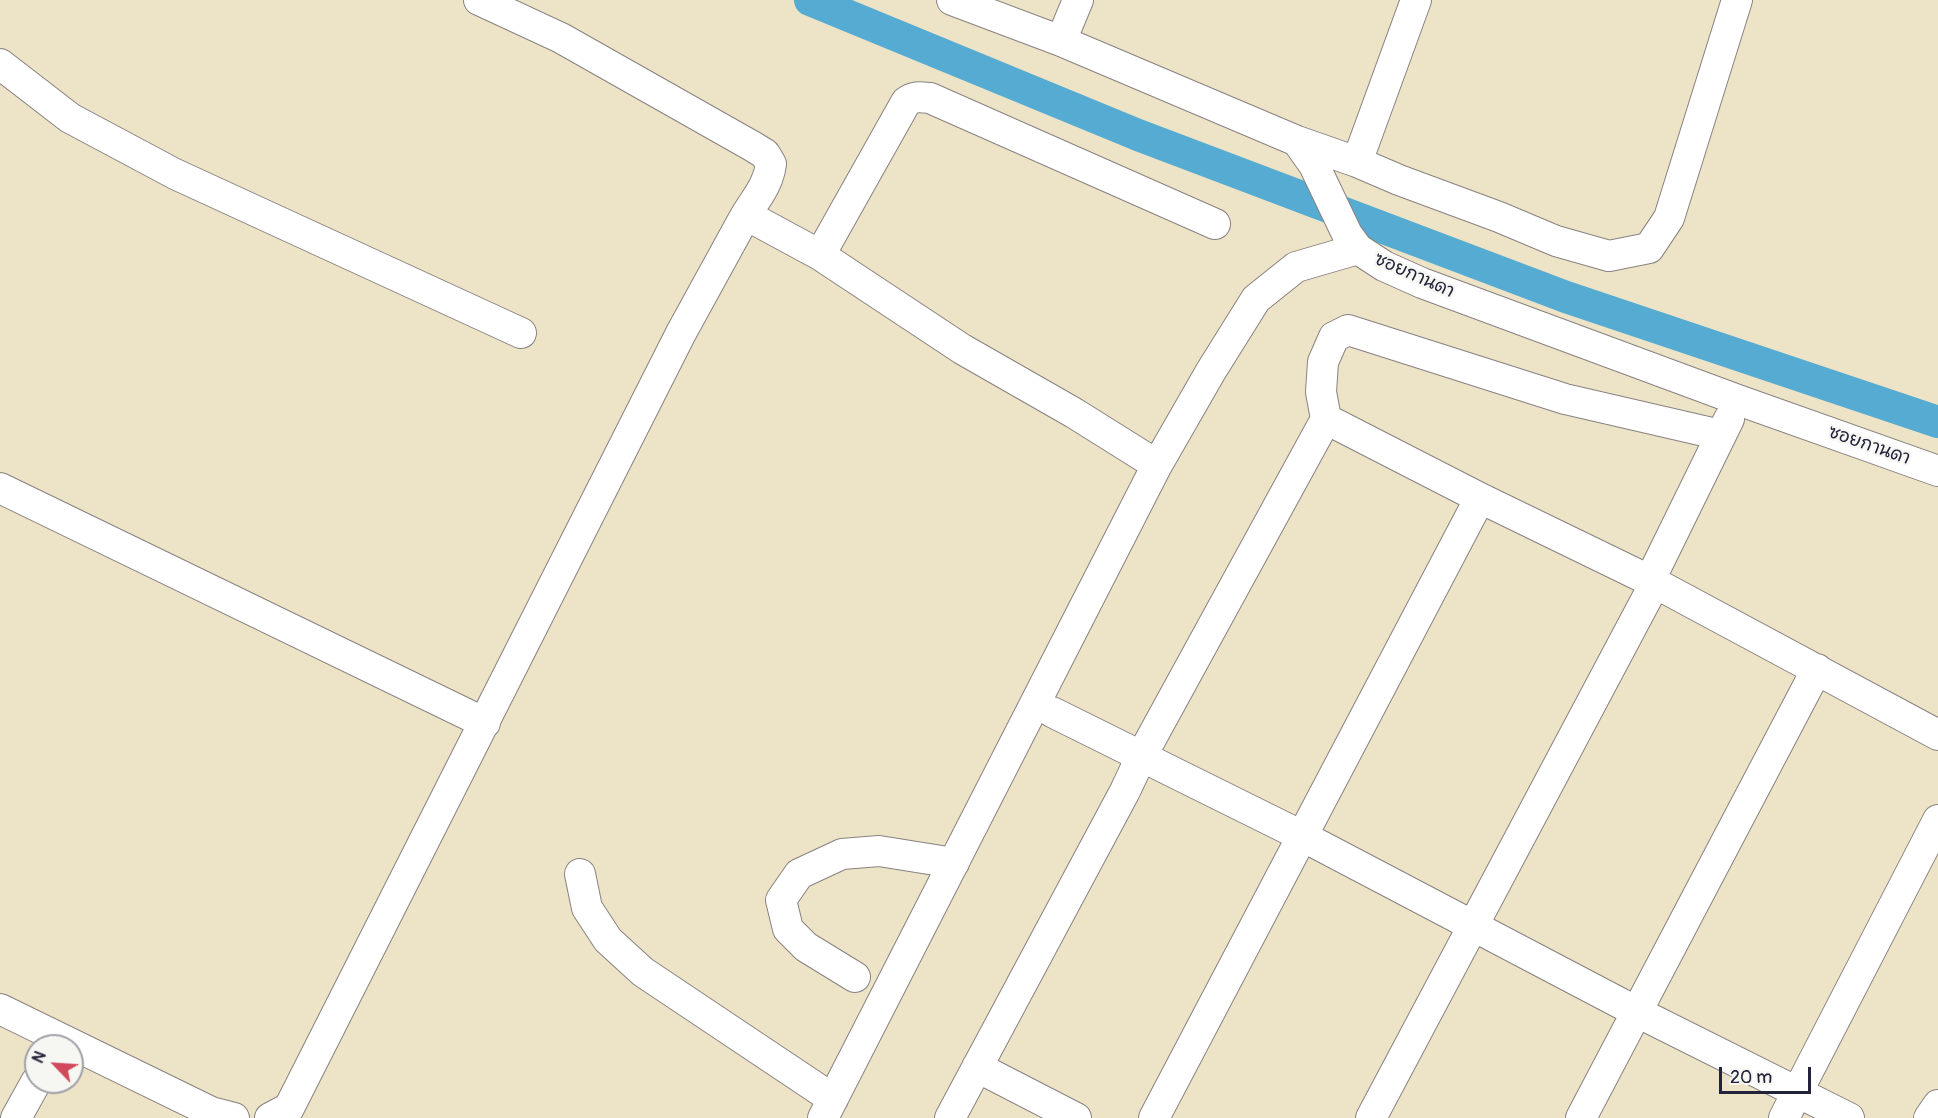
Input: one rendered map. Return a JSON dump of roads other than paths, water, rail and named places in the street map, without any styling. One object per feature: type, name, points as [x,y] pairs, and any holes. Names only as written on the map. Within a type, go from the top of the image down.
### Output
[{"type":"street","points":[[270,1118],[289,1108],[681,333],[769,178],[771,164],[765,154],[561,39],[478,0]]},
{"type":"street","points":[[952,0],[1061,41],[1306,153],[1356,162],[1556,241],[1609,256],[1649,248],[1669,218],[1737,0]]},
{"type":"street","points":[[1061,41],[1078,0]]},
{"type":"street","points":[[1356,162],[1416,0]]},
{"type":"street","points":[[0,64],[70,118],[175,174],[521,333]]},
{"type":"street","points":[[820,255],[906,102],[918,97],[930,98],[1215,224]]},
{"type":"street","points":[[580,874],[587,908],[609,940],[643,972],[828,1108],[1157,465],[1211,371],[1256,299],[1296,267],[1352,242],[1306,153]]},
{"type":"street","points":[[746,215],[820,255],[963,349],[1074,412],[1157,465]]},
{"type":"street","name":"ซอยกานดา","points":[[1352,242],[1384,266],[1422,283],[1938,471]]},
{"type":"street","points":[[950,1118],[1141,757],[1326,418],[1322,392],[1323,362],[1335,337],[1348,330],[1565,399],[1721,435]]},
{"type":"street","points":[[1371,1118],[1652,581],[1738,400]]},
{"type":"street","points":[[1326,418],[1480,498],[1652,581],[1938,735]]},
{"type":"street","points":[[0,488],[485,723]]},
{"type":"street","points":[[1154,1118],[1480,498]]},
{"type":"street","points":[[1581,1118],[1817,669]]},
{"type":"street","points":[[1052,712],[1302,836],[1637,1012],[1850,1118]]},
{"type":"street","points":[[1784,1118],[1938,820]]},
{"type":"street","points":[[855,977],[806,947],[788,929],[781,900],[799,874],[842,854],[879,851],[954,863]]},
{"type":"street","points":[[0,1009],[45,1034]]},
{"type":"street","points":[[84,1054],[211,1112],[234,1118]]},
{"type":"street","points":[[977,1066],[1076,1118]]},
{"type":"street","points":[[16,1118],[29,1094]]},
{"type":"street","points":[[1929,1118],[1938,1105]]},
{"type":"waterway","points":[[810,0],[1138,135],[1566,297],[1938,422]]}]
